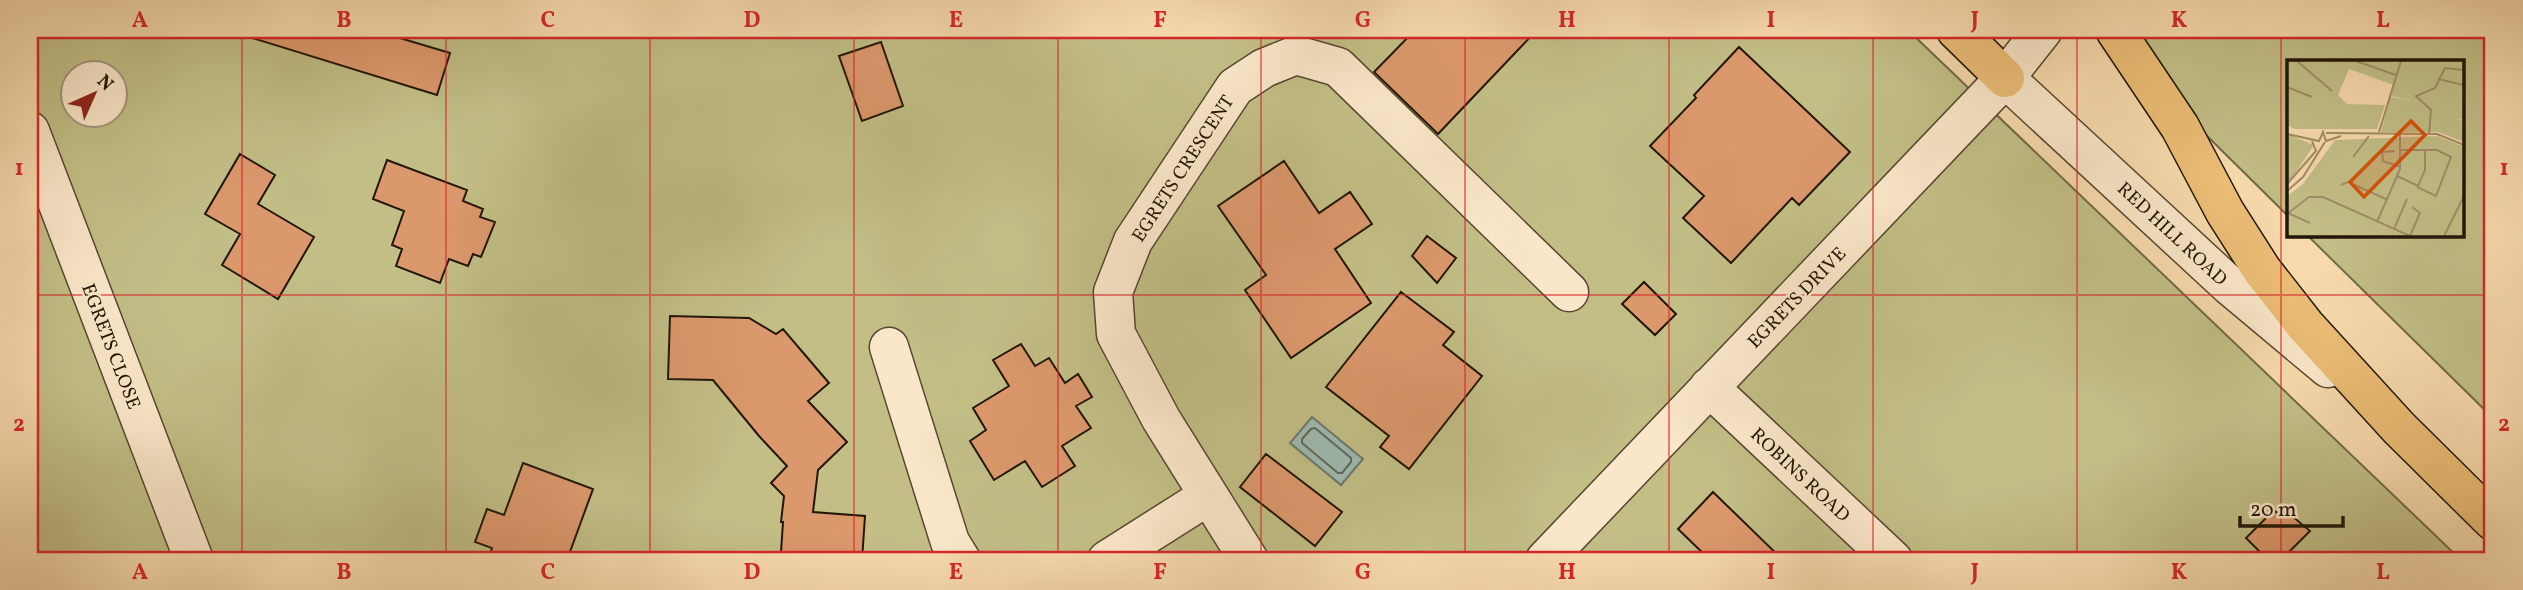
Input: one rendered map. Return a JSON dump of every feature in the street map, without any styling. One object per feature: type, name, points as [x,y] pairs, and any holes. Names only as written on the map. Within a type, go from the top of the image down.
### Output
[{"type":"main road","name":"RED HILL ROAD","points":[[1956,30],[2005,78]]},
{"type":"main road","name":"RED HILL ROAD","points":[[2115,30],[2180,127],[2225,212],[2262,270],[2305,325],[2399,428],[2493,521]]},
{"type":"street","name":"EGRETS DRIVE","points":[[1545,560],[2005,78],[2043,30]]},
{"type":"street","name":"EGRETS CRESCENT","points":[[1248,560],[1161,419],[1116,334],[1113,292],[1133,240],[1235,87],[1264,68],[1296,55],[1338,67],[1569,292]]},
{"type":"street","name":"RED HILL ROAD","points":[[2005,78],[2230,286],[2399,428]]},
{"type":"street","name":"EGRETS CLOSE","points":[[30,131],[194,560]]},
{"type":"street","points":[[889,347],[950,542],[961,560]]},
{"type":"street","name":"ROBINS ROAD","points":[[1709,387],[1893,560]]},
{"type":"street","points":[[1107,560],[1208,496]]},
{"type":"shaded area","points":[[30,30],[1908,30],[2461,560],[30,560]]},
{"type":"shaded area","points":[[2100,30],[2493,30],[2493,418],[2308,236],[2464,236],[2464,60],[2287,60],[2287,215]]},
{"type":"water","points":[[1312,417],[1363,459],[1341,485],[1290,443]]},
{"type":"building","points":[[247,30],[373,30],[450,53],[437,95],[246,36]]},
{"type":"building","points":[[1415,30],[1537,30],[1438,134],[1374,72]]},
{"type":"building","points":[[881,42],[903,106],[862,121],[839,56]]},
{"type":"building","points":[[1739,47],[1850,152],[1799,205],[1792,198],[1731,263],[1683,218],[1704,196],[1650,146],[1696,98],[1694,95]]},
{"type":"building","points":[[240,154],[275,175],[258,204],[314,237],[278,299],[222,265],[240,234],[205,214]]},
{"type":"building","points":[[387,160],[467,190],[463,201],[483,209],[480,217],[495,222],[481,257],[473,254],[468,266],[449,259],[440,283],[396,266],[402,249],[392,245],[404,211],[373,199]]},
{"type":"building","points":[[1284,161],[1319,213],[1350,192],[1372,224],[1335,249],[1371,303],[1291,358],[1245,290],[1266,275],[1218,206]]},
{"type":"building","points":[[1427,236],[1456,258],[1437,283],[1412,256]]},
{"type":"building","points":[[1644,282],[1676,314],[1655,335],[1622,304]]},
{"type":"building","points":[[1401,292],[1454,332],[1443,345],[1482,376],[1409,469],[1380,447],[1389,436],[1326,387]]},
{"type":"building","points":[[670,316],[749,318],[776,334],[783,329],[829,383],[808,401],[847,442],[818,470],[813,512],[865,516],[862,560],[804,560],[805,553],[781,552],[784,496],[771,483],[787,466],[713,380],[668,379]]},
{"type":"building","points":[[1021,344],[1035,366],[1049,358],[1065,383],[1078,374],[1092,397],[1076,406],[1091,428],[1062,446],[1075,466],[1042,487],[1025,461],[994,480],[970,441],[986,430],[973,408],[1009,386],[993,360]]},
{"type":"building","points":[[1266,454],[1342,512],[1315,546],[1240,487]]},
{"type":"building","points":[[523,463],[593,489],[567,560],[488,560],[492,548],[475,542],[487,509],[504,515]]},
{"type":"building","points":[[1713,492],[1783,560],[1710,560],[1678,529]]},
{"type":"building","points":[[2274,510],[2281,517],[2286,511],[2310,531],[2281,560],[2268,560],[2246,538]]}]
